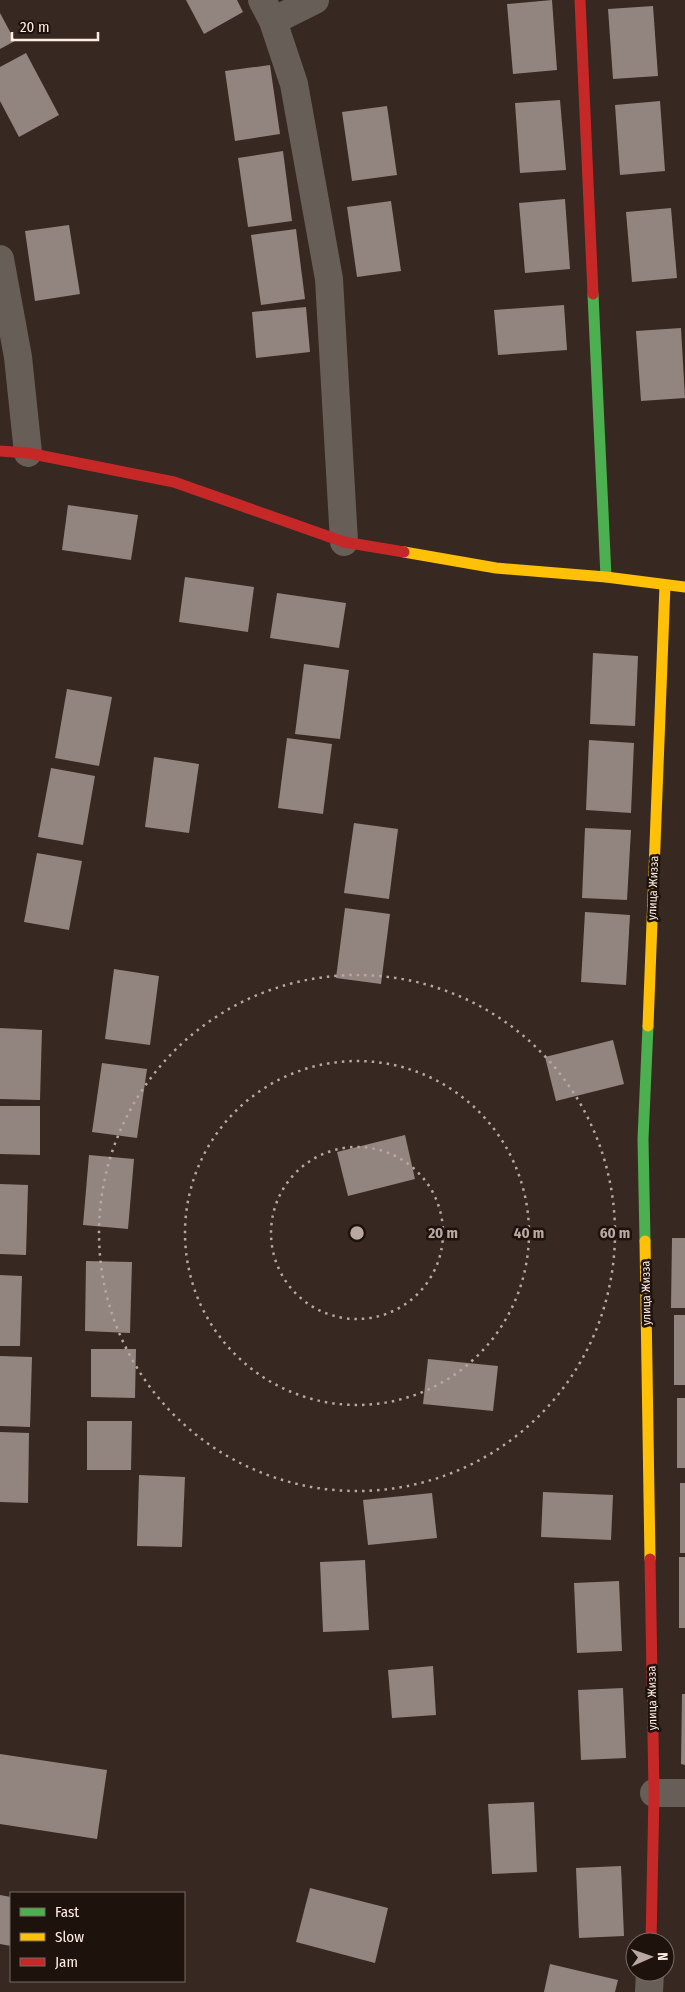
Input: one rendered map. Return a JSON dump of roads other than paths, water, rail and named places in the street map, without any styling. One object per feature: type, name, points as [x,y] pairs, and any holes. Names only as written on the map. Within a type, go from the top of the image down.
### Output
[{"type":"street","points":[[315,0],[267,10],[294,84],[329,279],[344,542]]},
{"type":"street","points":[[580,0],[606,577]]},
{"type":"street","points":[[0,259],[18,357],[28,454]]},
{"type":"street","points":[[0,451],[28,454],[174,482],[344,542],[496,568],[606,577],[685,587]]},
{"type":"street","name":"улица Жизза","points":[[650,1932],[654,1794],[643,1139],[664,585]]},
{"type":"street","points":[[654,1794],[685,1793]]}]
